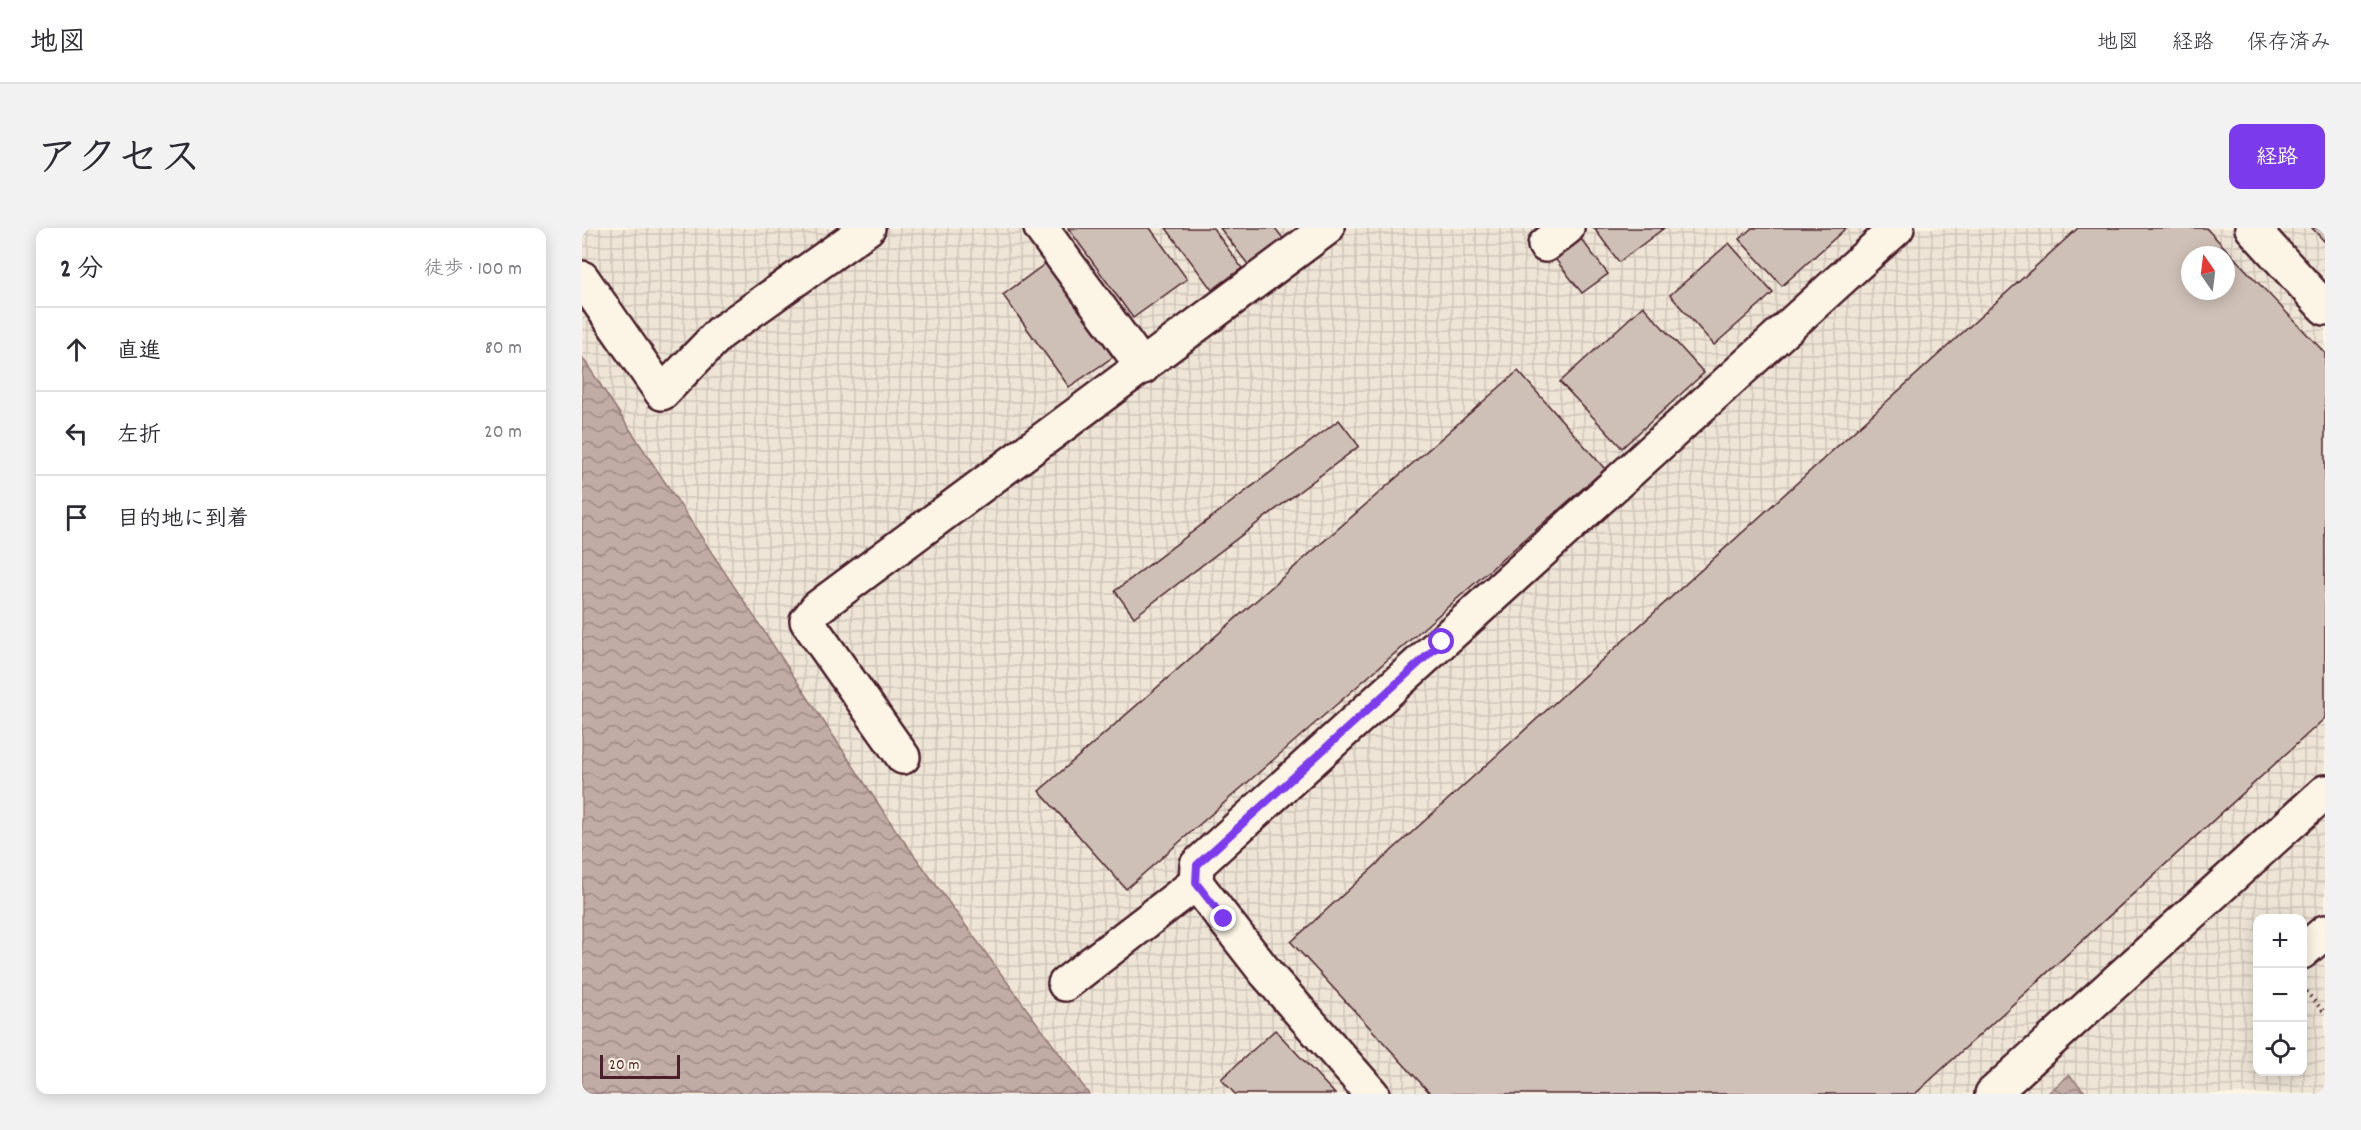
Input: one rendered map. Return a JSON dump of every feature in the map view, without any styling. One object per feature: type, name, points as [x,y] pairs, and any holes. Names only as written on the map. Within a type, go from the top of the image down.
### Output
[{"type":"lane","points":[[582,278],[662,393],[720,333],[868,228]]},
{"type":"lane","points":[[1041,228],[1143,367]]},
{"type":"lane","points":[[903,757],[807,621],[817,608],[1327,228]]},
{"type":"lane","points":[[1372,1094],[1266,973],[1196,883],[1197,865],[1897,228]]},
{"type":"lane","points":[[2252,228],[2325,308]]},
{"type":"lane","points":[[1992,1094],[2325,792]]},
{"type":"lane","points":[[1065,984],[1196,883]]},
{"type":"lane","points":[[2307,948],[2325,932]]},
{"type":"path","points":[[2307,993],[2325,1013]]},
{"type":"shaded area","points":[[582,228],[2325,228],[2325,1094],[2087,1094],[2069,1075],[2047,1094],[1089,1094],[895,829],[582,357]]},
{"type":"water","points":[[582,357],[895,829],[1089,1094],[582,1094]]},
{"type":"water","points":[[2069,1075],[2087,1094],[2047,1094]]},
{"type":"building","points":[[1068,228],[1150,228],[1187,279],[1133,318]]},
{"type":"building","points":[[1166,228],[1213,228],[1242,268],[1212,290]]},
{"type":"building","points":[[1220,228],[1275,228],[1285,241],[1250,267]]},
{"type":"building","points":[[1594,228],[1664,228],[1619,262]]},
{"type":"building","points":[[1752,228],[1846,228],[1782,286],[1739,239]]},
{"type":"building","points":[[2078,228],[2206,228],[2223,246],[2181,246],[2181,300],[2235,300],[2235,258],[2325,353],[2325,718],[1915,1094],[1431,1094],[1291,942]]},
{"type":"building","points":[[2312,228],[2325,228],[2325,242]]},
{"type":"building","points":[[1578,235],[1608,274],[1582,293],[1552,255]]},
{"type":"building","points":[[1729,243],[1773,293],[1714,345],[1670,295]]},
{"type":"building","points":[[1046,263],[1113,357],[1069,387],[1003,295]]},
{"type":"building","points":[[1643,306],[1704,373],[1622,448],[1560,382]]},
{"type":"building","points":[[1518,371],[1605,469],[1126,889],[1039,791]]},
{"type":"building","points":[[1339,420],[1359,446],[1134,617],[1115,591]]},
{"type":"building","points":[[1275,1030],[1335,1094],[1235,1094],[1221,1079]]},
{"type":"route","points":[[1224,919],[1196,883],[1197,865],[1442,642]]}]
